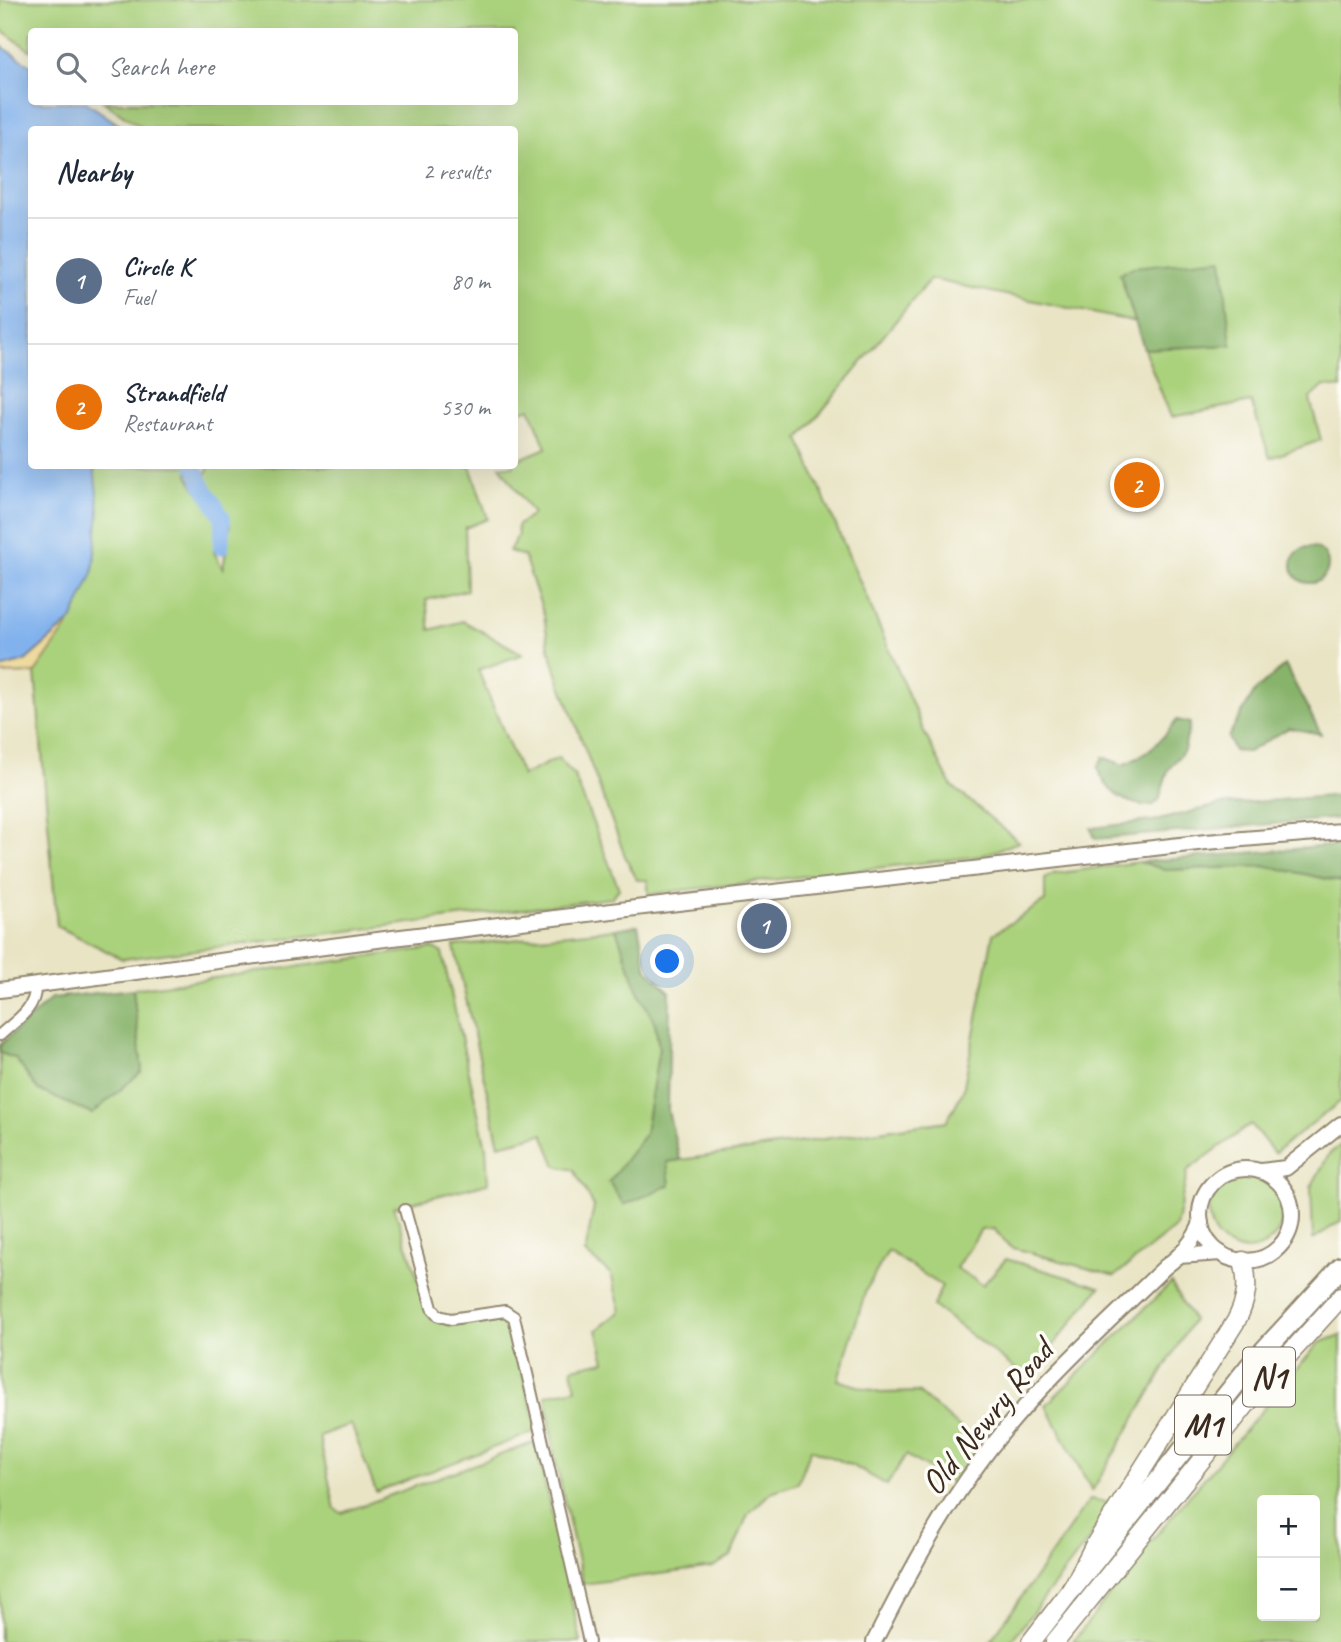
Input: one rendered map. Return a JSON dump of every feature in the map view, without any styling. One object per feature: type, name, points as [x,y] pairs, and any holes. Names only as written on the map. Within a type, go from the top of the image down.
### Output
[{"type":"highway","points":[[1031,1642],[1072,1589],[1094,1546],[1236,1321],[1247,1294],[1243,1261]]},
{"type":"highway","name":"M1","points":[[1072,1589],[1250,1366],[1341,1267]]},
{"type":"highway","name":"N1","points":[[1055,1642],[1265,1381],[1341,1297]]},
{"type":"main road","points":[[0,990],[517,922],[1206,842],[1341,831]]},
{"type":"main road","points":[[1221,1253],[1206,1238],[1201,1223],[1200,1207],[1206,1192],[1216,1180],[1237,1170],[1286,1168],[1341,1124]]},
{"type":"main road","points":[[1285,1190],[1286,1168]]},
{"type":"main road","points":[[1179,1256],[1221,1253],[1243,1261],[1271,1253],[1282,1244],[1292,1217],[1290,1203],[1285,1190],[1275,1179],[1261,1171]]},
{"type":"main road","name":"Old Newry Road","points":[[874,1642],[944,1513],[983,1457],[1047,1383],[1179,1256],[1201,1223]]},
{"type":"street","points":[[0,1035],[31,1007],[35,987]]},
{"type":"street","points":[[405,1210],[432,1308],[439,1317],[451,1319],[505,1311],[514,1317],[589,1642]]},
{"type":"green space","points":[[0,0],[1341,0],[1341,388],[1324,386],[1310,399],[1321,440],[1270,458],[1251,402],[1171,417],[1144,349],[1231,345],[1120,274],[1135,322],[930,279],[799,439],[925,734],[951,785],[1019,842],[981,856],[649,894],[647,880],[637,880],[625,856],[558,677],[549,648],[544,615],[524,556],[509,551],[518,535],[517,526],[533,514],[502,469],[518,469],[518,460],[546,448],[530,408],[518,412],[518,126],[140,126],[108,105],[518,105],[518,28],[28,28],[28,49],[0,29]]},
{"type":"green space","points":[[1222,258],[1231,345],[1144,349],[1120,274],[1133,267]]},
{"type":"green space","points":[[0,404],[28,458],[28,469],[188,469],[188,476],[218,522],[214,552],[223,569],[230,525],[205,478],[208,469],[471,469],[488,519],[465,528],[467,590],[426,600],[430,630],[463,621],[523,654],[478,670],[522,776],[558,758],[574,775],[619,889],[611,898],[122,959],[57,926],[35,673],[69,623],[25,661],[0,668]]},
{"type":"green space","points":[[1310,547],[1323,552],[1328,565],[1323,578],[1310,583],[1297,578],[1292,565],[1297,552]]},
{"type":"green space","points":[[1285,665],[1321,734],[1289,728],[1248,752],[1234,751],[1228,737],[1255,691]]},
{"type":"green space","points":[[1177,720],[1190,723],[1184,750],[1168,770],[1159,800],[1152,806],[1143,805],[1125,800],[1111,791],[1098,767],[1103,757],[1123,765],[1132,761],[1153,747]]},
{"type":"green space","points":[[1341,795],[1341,818],[1095,839],[1091,828],[1159,820],[1218,805]]},
{"type":"green space","points":[[1341,845],[1341,882],[1267,866],[1167,870],[1139,862]]},
{"type":"green space","points":[[1139,862],[1167,870],[1267,866],[1341,882],[1341,1101],[1274,1153],[1251,1124],[1188,1170],[1176,1227],[1115,1276],[1010,1247],[994,1229],[981,1230],[956,1268],[983,1285],[1006,1259],[1100,1287],[1027,1378],[933,1306],[942,1286],[888,1251],[866,1290],[838,1380],[880,1393],[918,1392],[974,1440],[976,1457],[954,1484],[906,1455],[887,1485],[853,1466],[811,1449],[798,1483],[771,1492],[748,1514],[731,1556],[713,1567],[583,1584],[554,1454],[546,1395],[576,1389],[572,1368],[605,1361],[597,1330],[621,1311],[611,1274],[585,1253],[594,1206],[574,1170],[556,1166],[543,1134],[499,1145],[454,946],[616,929],[639,993],[655,1023],[659,1048],[645,1134],[609,1182],[667,1162],[947,1121],[963,1091],[993,934],[1045,901],[1045,879],[1053,874]]},
{"type":"green space","points":[[638,925],[647,969],[670,992],[668,1111],[680,1160],[667,1162],[670,1185],[624,1205],[609,1182],[645,1134],[659,1048],[655,1023],[639,993],[616,929]]},
{"type":"green space","points":[[433,948],[442,953],[486,1148],[488,1183],[394,1207],[431,1317],[451,1325],[505,1316],[510,1319],[537,1431],[376,1492],[351,1424],[319,1436],[335,1509],[342,1513],[535,1442],[581,1642],[0,1642],[0,1053],[15,1058],[38,1090],[142,1071],[133,989]]},
{"type":"green space","points":[[133,989],[142,1071],[92,1114],[38,1090],[15,1058],[0,1053],[0,1045],[52,998]]},
{"type":"green space","points":[[1341,1145],[1341,1221],[1313,1239],[1311,1187],[1329,1154]]},
{"type":"green space","points":[[1246,1176],[1267,1182],[1277,1192],[1283,1213],[1277,1234],[1267,1244],[1246,1250],[1225,1244],[1215,1234],[1209,1213],[1215,1192],[1225,1182]]},
{"type":"green space","points":[[1171,1283],[1193,1320],[1092,1491],[1046,1405]]},
{"type":"green space","points":[[1341,1335],[1341,1642],[1073,1642],[1146,1547],[1319,1343]]},
{"type":"green space","points":[[1090,1499],[1111,1503],[1088,1541],[1010,1642],[990,1642]]},
{"type":"sand","points":[[72,620],[35,673],[0,674],[0,668],[25,661]]},
{"type":"water","points":[[0,45],[28,64],[28,105],[90,105],[121,126],[28,126],[28,469],[94,469],[99,512],[93,573],[72,620],[25,661],[0,668]]},
{"type":"waterway","points":[[195,469],[223,518],[221,547]]},
{"type":"place","name":"Strandfield","points":[[1137,485]]},
{"type":"place","name":"Circle K","points":[[764,926]]}]
